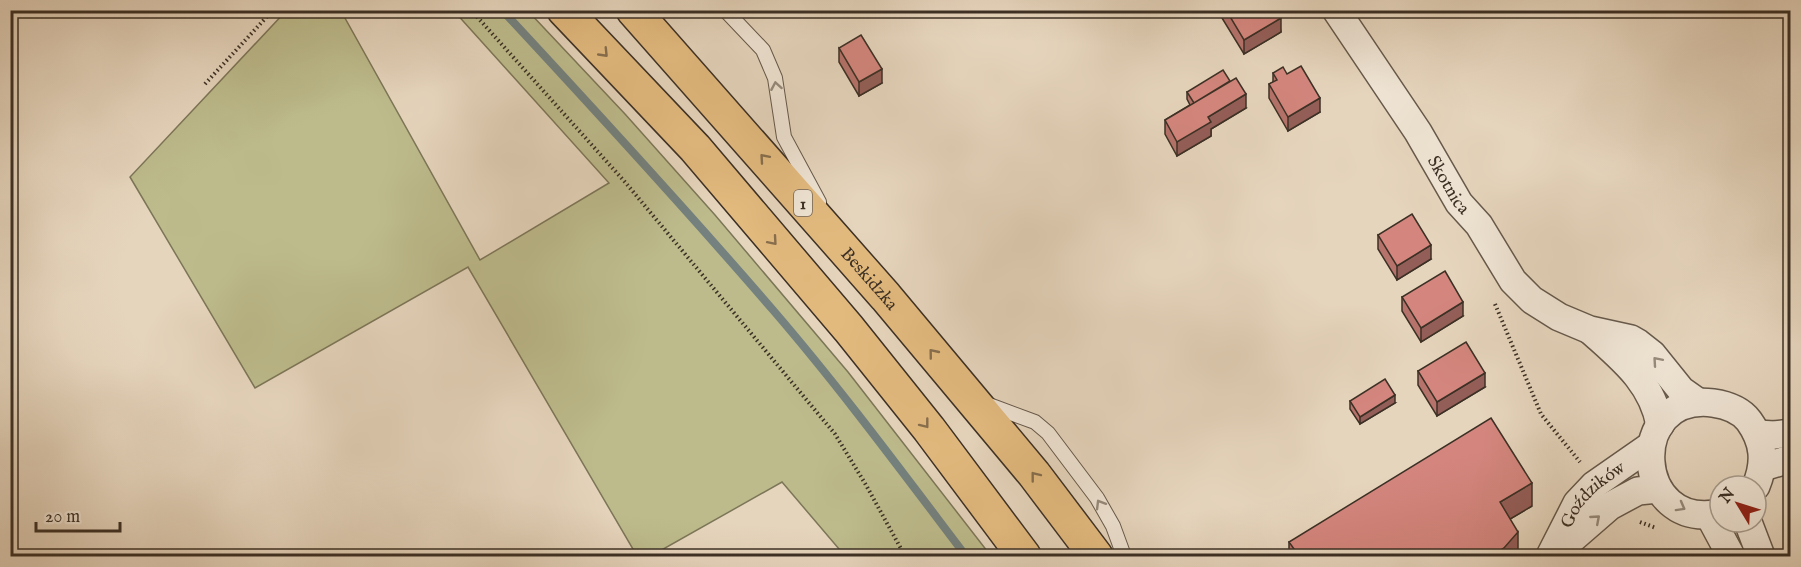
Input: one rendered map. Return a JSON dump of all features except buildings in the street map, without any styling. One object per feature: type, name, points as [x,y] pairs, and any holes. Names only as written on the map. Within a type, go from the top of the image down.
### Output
[{"type":"highway","points":[[564,10],[695,148],[842,321],[929,429],[1024,556]]},
{"type":"highway","name":"Beskidzka","points":[[633,10],[886,297],[1034,474],[1096,556]]},
{"type":"street","name":"Skotnica","points":[[1336,10],[1418,132],[1459,203],[1479,225],[1513,280],[1532,300],[1559,316],[1590,330],[1631,339],[1652,354],[1681,390],[1698,402]]},
{"type":"street","name":"Skotnica","points":[[1590,330],[1632,369],[1646,387],[1657,407],[1650,465],[1658,489]]},
{"type":"street","points":[[1698,402],[1728,405],[1746,417],[1758,434],[1762,450],[1759,474]]},
{"type":"street","name":"Goździków","points":[[1550,556],[1582,497],[1655,436],[1676,410],[1698,402]]},
{"type":"street","points":[[1758,434],[1791,433]]},
{"type":"street","points":[[1763,474],[1791,459]]},
{"type":"street","points":[[1658,489],[1677,507],[1693,514],[1708,514]]},
{"type":"street","name":"Goździków","points":[[1550,556],[1610,506],[1638,491],[1658,489]]},
{"type":"street","points":[[1722,534],[1731,556]]},
{"type":"street","points":[[1753,534],[1761,556]]},
{"type":"lane","points":[[725,10],[763,50],[776,78],[784,137],[848,254]]},
{"type":"lane","points":[[970,398],[1035,422],[1048,434],[1097,498],[1113,526],[1124,556]]},
{"type":"path","points":[[205,84],[273,10]]},
{"type":"path","points":[[471,10],[625,182],[835,434],[906,556]]},
{"type":"path","points":[[1492,297],[1540,414],[1578,459],[1582,467]]},
{"type":"shaded area","points":[[286,11],[341,11],[480,260],[609,183],[454,11],[528,11],[625,114],[715,215],[848,372],[991,556],[845,556],[782,482],[651,556],[637,556],[468,267],[255,388],[130,177]]},
{"type":"waterway","points":[[502,10],[773,310],[847,401],[966,556]]}]
